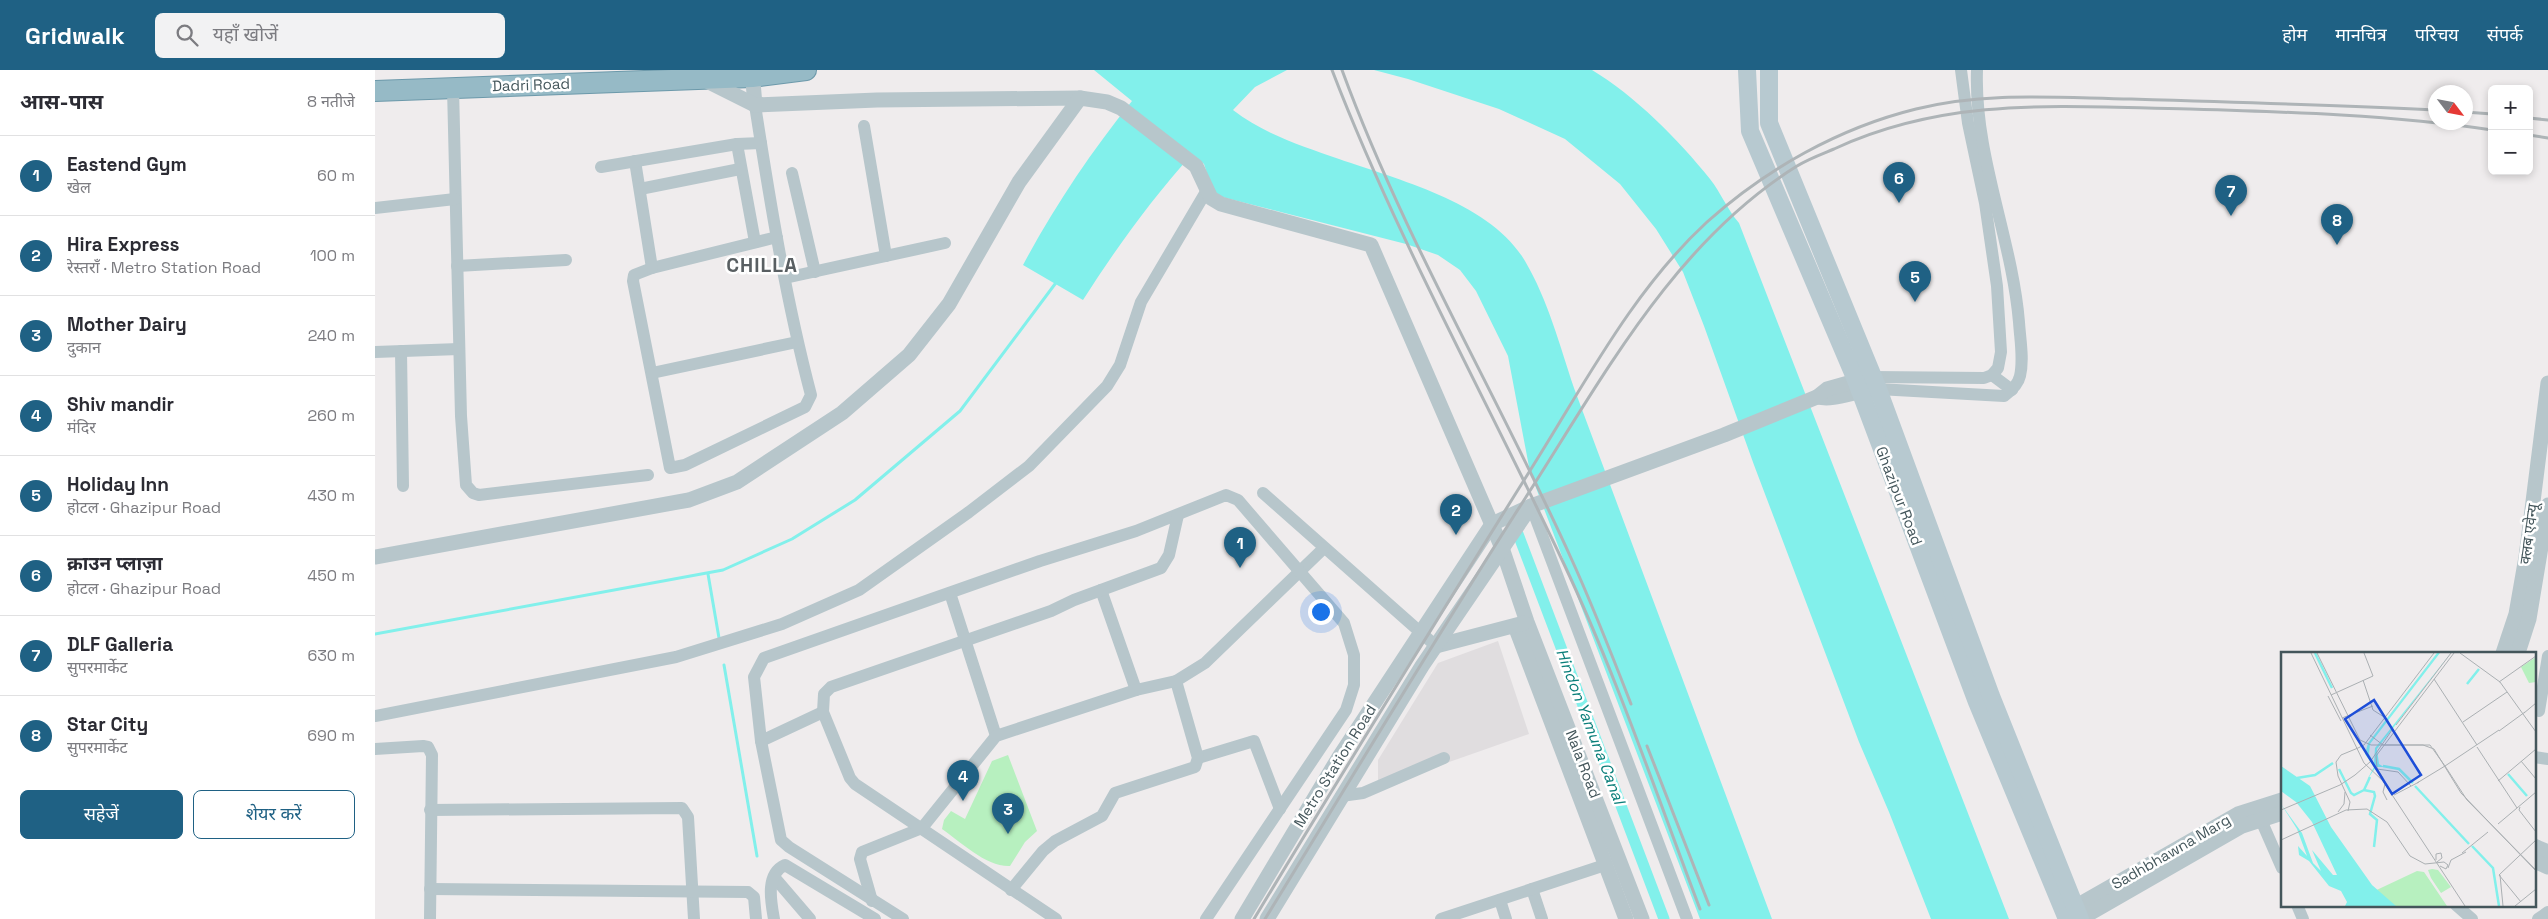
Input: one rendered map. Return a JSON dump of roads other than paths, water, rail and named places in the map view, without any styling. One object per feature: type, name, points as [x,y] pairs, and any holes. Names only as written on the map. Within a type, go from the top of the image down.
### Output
[{"type":"highway","name":"Dadri Road","points":[[375,92],[806,70]]},
{"type":"main road","name":"Ghazipur Road","points":[[1747,70],[1750,131],[1977,702],[2072,914]]},
{"type":"main road","name":"Ghazipur Road","points":[[1769,70],[1769,123],[1876,383],[2072,914]]},
{"type":"street","points":[[1492,524],[1535,504],[1725,435],[1817,397],[1830,400],[1853,387],[1876,383],[1984,378],[1992,375],[1998,368],[2001,352],[1997,286],[1985,203],[1968,123],[1961,70]]},
{"type":"street","points":[[1876,383],[2004,396],[2012,390],[2021,374],[2016,287],[1984,145],[1978,106],[1977,70]]},
{"type":"street","points":[[752,73],[755,105],[777,237],[797,342],[811,395],[808,404],[685,465],[670,468],[633,278],[636,273],[653,268],[777,237]]},
{"type":"street","points":[[709,76],[755,105],[877,100],[1080,98],[1107,102],[1121,108],[1196,166],[1211,198],[1221,204],[1371,245],[1502,548],[1521,624],[1436,646],[1263,493]]},
{"type":"street","points":[[453,88],[459,349],[466,485],[473,493],[479,495],[648,475]]},
{"type":"street","points":[[375,557],[689,500],[745,477],[842,413],[909,355],[949,304],[1019,182],[1080,98]]},
{"type":"street","points":[[864,126],[886,256]]},
{"type":"street","points":[[601,167],[737,144],[761,143]]},
{"type":"street","points":[[737,144],[740,169],[755,242]]},
{"type":"street","points":[[635,160],[653,268]]},
{"type":"street","points":[[640,189],[740,169]]},
{"type":"street","points":[[793,174],[815,272]]},
{"type":"street","points":[[375,716],[677,657],[782,624],[859,590],[969,512],[1029,466],[1107,386],[1120,365],[1141,302],[1207,190]]},
{"type":"street","points":[[375,208],[455,199]]},
{"type":"street","points":[[785,278],[945,243]]},
{"type":"street","points":[[457,266],[567,260]]},
{"type":"street","points":[[652,373],[797,342]]},
{"type":"street","points":[[375,352],[459,349]]},
{"type":"street","points":[[401,351],[403,486]]},
{"type":"street","points":[[1992,375],[2012,390]]},
{"type":"street","name":"क्लब एवेन्यू","points":[[2503,652],[2516,614],[2526,557],[2548,383]]},
{"type":"street","points":[[903,919],[872,901],[781,840],[761,741],[754,677],[763,658],[1178,515],[1226,495],[1234,497],[1301,572],[1343,623],[1354,655],[1354,685],[1346,710],[1206,919]]},
{"type":"street","points":[[1535,504],[1687,919]]},
{"type":"street","name":"Metro Station Road","points":[[1267,919],[1341,796],[1436,646],[1502,548],[1535,504]]},
{"type":"street","name":"क्लब एवेन्यू","points":[[2518,652],[2529,619],[2545,553],[2548,505]]},
{"type":"street","points":[[1056,919],[861,788],[850,778],[823,712],[824,694],[831,686],[1051,611],[1074,600],[1161,568],[1169,555],[1178,515]]},
{"type":"street","name":"Metro Station Road","points":[[1241,919],[1339,757],[1492,524]]},
{"type":"street","points":[[872,901],[860,859],[862,852],[922,828],[997,736],[1136,690],[1176,681],[1205,663],[1325,548]]},
{"type":"street","points":[[1101,590],[1136,690]]},
{"type":"street","points":[[950,593],[997,736]]},
{"type":"street","points":[[1432,614],[1450,625]]},
{"type":"street","name":"Nala Road","points":[[1521,624],[1605,865],[1619,878],[1626,919]]},
{"type":"street","name":"Nala Road","points":[[1521,624],[1619,878],[1643,919]]},
{"type":"street","points":[[2540,712],[2548,656]]},
{"type":"street","points":[[1011,890],[1043,850],[1055,841],[1102,816],[1115,793],[1192,769],[1198,763],[1176,681]]},
{"type":"street","points":[[761,741],[823,712]]},
{"type":"street","points":[[1198,758],[1254,741],[1280,810]]},
{"type":"street","points":[[375,749],[428,747],[432,755],[430,919]]},
{"type":"street","points":[[2535,757],[2548,759]]},
{"type":"street","points":[[1341,796],[1363,792],[1444,758]]},
{"type":"street","name":"Sadhbhawna Marg","points":[[2072,914],[2237,814],[2281,800]]},
{"type":"street","points":[[430,810],[681,808],[688,817],[694,919]]},
{"type":"street","name":"Sadhbhawna Marg","points":[[2072,914],[2242,826],[2281,812]]},
{"type":"street","points":[[2261,820],[2281,866]]},
{"type":"street","points":[[2535,846],[2548,852]]},
{"type":"street","points":[[2535,861],[2548,866]]},
{"type":"street","points":[[1441,919],[1605,865]]},
{"type":"street","points":[[774,919],[770,894],[774,877],[782,866],[787,866],[875,919]]},
{"type":"street","points":[[774,877],[809,919]]},
{"type":"street","points":[[430,889],[750,892],[754,896],[755,919]]},
{"type":"street","points":[[1532,889],[1542,919]]},
{"type":"street","points":[[1500,900],[1506,919]]},
{"type":"street","points":[[2297,906],[2303,919]]},
{"type":"street","points":[[2457,906],[2472,919]]},
{"type":"street","points":[[2538,919],[2548,912]]},
{"type":"water","points":[[1094,70],[1287,70],[1255,87],[1233,110],[1257,126],[1284,139],[1442,196],[1490,224],[1510,241],[1525,261],[1547,307],[1574,388],[1772,919],[1700,919],[1530,472],[1508,356],[1476,291],[1460,270],[1438,255],[1406,244],[1214,195],[1204,164],[1192,154],[1135,224],[1083,300],[1023,265],[1047,222],[1074,180],[1132,101]]},
{"type":"water","points":[[1374,70],[1592,70],[1640,105],[1670,134],[1710,179],[1739,223],[2009,919],[1931,919],[1859,742],[1683,272],[1656,229],[1620,184],[1565,139],[1499,109],[1408,79]]},
{"type":"waterway","points":[[375,634],[723,570],[792,539],[855,500],[960,411],[1058,280]]},
{"type":"waterway","name":"Hindon Yamuna Canal","points":[[1518,534],[1664,919]]},
{"type":"waterway","points":[[708,574],[719,638]]},
{"type":"waterway","points":[[724,665],[757,856]]},
{"type":"railway","points":[[1332,70],[1357,133],[1413,257],[1534,501],[1601,647],[1700,909]]},
{"type":"railway","points":[[1342,70],[1367,133],[1422,255],[1513,436],[1571,558],[1595,612],[1631,704]]},
{"type":"railway","points":[[1254,919],[1611,340],[1656,277],[1680,249],[1707,222],[1754,185],[1805,153],[1859,127],[1887,117],[1942,103],[1996,98],[2050,97],[2428,110]]},
{"type":"railway","points":[[1265,919],[1465,594],[1617,354],[1680,270],[1716,231],[1754,197],[1797,166],[1878,132],[1921,120],[1965,112],[2009,108],[2098,107],[2303,113],[2417,121],[2488,129]]},
{"type":"railway","points":[[2473,113],[2488,114]]},
{"type":"railway","points":[[2533,118],[2548,120]]},
{"type":"railway","points":[[2533,136],[2548,138]]},
{"type":"railway","points":[[1647,746],[1709,905]]},
{"type":"place","name":"क्राउन प्लाज़ा","points":[[1899,203]]},
{"type":"place","name":"DLF Galleria","points":[[2231,216]]},
{"type":"place","name":"Star City","points":[[2337,245]]},
{"type":"place","name":"Holiday Inn","points":[[1915,302]]},
{"type":"place","name":"Hira Express","points":[[1456,535]]},
{"type":"place","name":"Eastend Gym","points":[[1240,568]]},
{"type":"place","name":"Shiv mandir","points":[[963,801]]},
{"type":"place","name":"Mother Dairy","points":[[1008,834]]},
{"type":"district","name":"CHILLA","points":[[762,265]]}]
